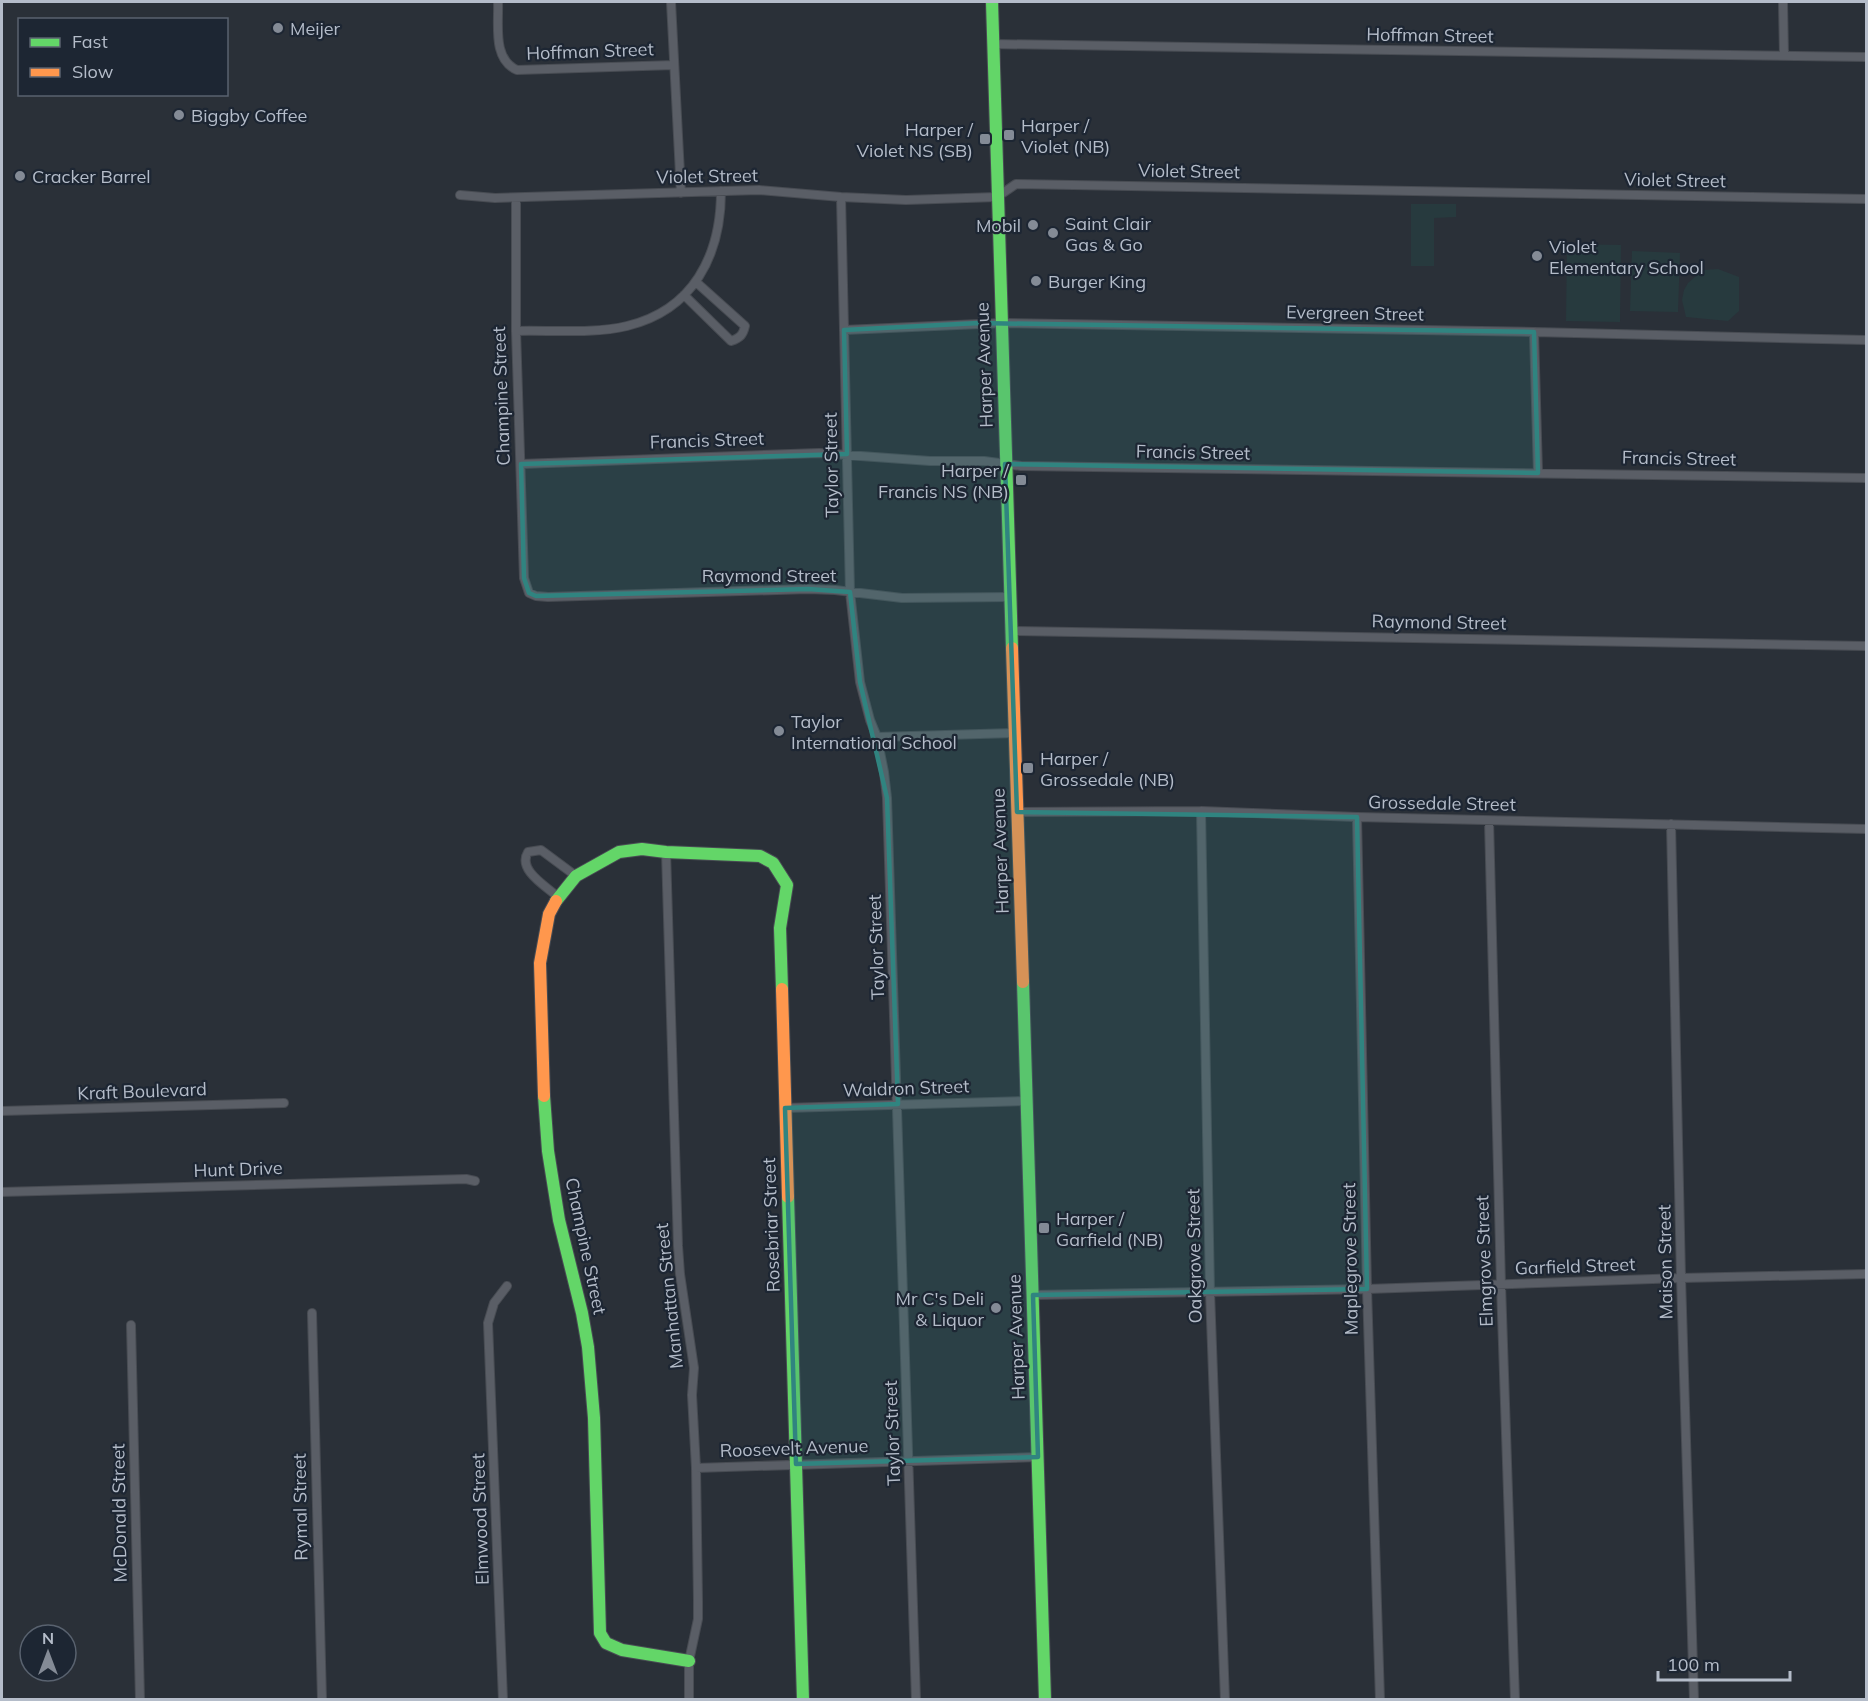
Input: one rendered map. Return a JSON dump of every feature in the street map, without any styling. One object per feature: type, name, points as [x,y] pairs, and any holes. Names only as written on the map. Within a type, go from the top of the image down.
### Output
[{"type":"street","name":"Hoffman Street","points":[[498,2],[499,49],[509,66],[522,71],[674,66]]},
{"type":"street","points":[[671,2],[681,192]]},
{"type":"street","name":"Harper Avenue","points":[[992,2],[1045,1700]]},
{"type":"street","points":[[1783,2],[1784,56]]},
{"type":"street","name":"Hoffman Street","points":[[992,44],[1866,57]]},
{"type":"street","name":"Violet Street","points":[[460,195],[516,198],[721,191],[789,192],[841,198],[906,200],[997,197],[1016,184],[1866,199]]},
{"type":"street","points":[[516,330],[598,330],[625,327],[662,312],[684,295],[696,282],[711,255],[721,209],[721,191]]},
{"type":"street","name":"Champine Street","points":[[516,198],[516,330],[524,578],[529,593]]},
{"type":"street","name":"Taylor Street","points":[[841,198],[850,592],[860,682],[877,737],[887,798],[916,1700]]},
{"type":"street","points":[[684,295],[731,341],[738,339],[744,332],[745,326],[696,282]]},
{"type":"street","name":"Evergreen Street","points":[[844,330],[1002,323],[1866,340]]},
{"type":"street","points":[[1534,332],[1539,473]]},
{"type":"street","name":"Francis Street","points":[[521,464],[787,453],[847,454],[887,459],[984,461],[1021,466],[1866,478]]},
{"type":"street","name":"Raymond Street","points":[[529,593],[548,597],[808,588],[902,598],[1010,597]]},
{"type":"street","name":"Raymond Street","points":[[1011,631],[1866,646]]},
{"type":"street","points":[[877,737],[1014,733]]},
{"type":"street","name":"Grossedale Street","points":[[1017,812],[1201,811],[1489,821],[1866,829]]},
{"type":"street","name":"Oakgrove Street","points":[[1201,811],[1210,1292],[1225,1700]]},
{"type":"street","name":"Maplegrove Street","points":[[1357,817],[1366,1289],[1380,1700]]},
{"type":"street","name":"Elmgrove Street","points":[[1489,821],[1515,1700]]},
{"type":"street","name":"Maison Street","points":[[1671,824],[1681,1278],[1694,1700]]},
{"type":"street","points":[[558,897],[526,868],[525,859],[528,852],[535,849],[546,852],[576,876]]},
{"type":"street","name":"Champine Street","points":[[666,852],[642,849],[619,852],[576,876],[558,897],[549,914],[544,930],[540,963],[544,1100],[549,1151],[556,1201],[582,1314],[590,1365],[601,1636],[612,1646],[689,1661]]},
{"type":"street","name":"Rosebriar Street","points":[[666,852],[760,856],[773,863],[787,885],[780,928],[803,1700]]},
{"type":"street","name":"Manhattan Street","points":[[666,852],[678,1246],[694,1368],[692,1395],[696,1468],[698,1619],[689,1661],[689,1700]]},
{"type":"street","name":"Waldron Street","points":[[786,1108],[1027,1101]]},
{"type":"street","name":"Kraft Boulevard","points":[[2,1111],[284,1103]]},
{"type":"street","name":"Hunt Drive","points":[[2,1192],[466,1179],[475,1182]]},
{"type":"street","name":"Garfield Street","points":[[1033,1295],[1366,1289],[1866,1274]]},
{"type":"street","name":"Elmwood Street","points":[[503,1700],[488,1323],[494,1303],[507,1286]]},
{"type":"street","name":"Rymal Street","points":[[312,1313],[321,1700]]},
{"type":"street","name":"McDonald Street","points":[[131,1325],[140,1700]]},
{"type":"street","name":"Roosevelt Avenue","points":[[696,1468],[1038,1457]]},
{"type":"highlighted area","points":[[979,323],[1534,332],[1538,473],[1005,464],[1017,812],[1357,817],[1367,1289],[1033,1295],[1038,1457],[796,1464],[785,1108],[898,1104],[887,798],[860,682],[850,592],[808,589],[536,596],[529,593],[524,578],[521,464],[847,454],[844,330]]},
{"type":"green space","points":[[1411,204],[1456,204],[1456,217],[1434,218],[1434,266],[1411,266]]},
{"type":"green space","points":[[1567,244],[1621,245],[1620,322],[1566,321]]},
{"type":"green space","points":[[1632,251],[1680,253],[1678,312],[1630,311]]},
{"type":"green space","points":[[1718,269],[1739,277],[1739,311],[1728,321],[1686,317],[1682,300],[1688,283],[1703,270]]},
{"type":"traffic: fast","points":[[992,2],[1012,648]]},
{"type":"traffic: fast","points":[[556,901],[576,876],[619,852],[642,849],[760,856],[773,863],[787,885],[780,928],[782,989]]},
{"type":"traffic: fast","points":[[1023,982],[1045,1700]]},
{"type":"traffic: fast","points":[[544,1096],[548,1151],[559,1220],[588,1347],[594,1418],[600,1633],[606,1643],[622,1650],[689,1661]]},
{"type":"traffic: fast","points":[[788,1197],[803,1700]]},
{"type":"traffic: slow","points":[[1012,648],[1023,982]]},
{"type":"traffic: slow","points":[[544,1096],[540,963],[549,914],[556,901]]},
{"type":"traffic: slow","points":[[782,989],[788,1197]]},
{"type":"place","name":"Meijer","points":[[278,28]]},
{"type":"place","name":"Biggby Coffee","points":[[179,115]]},
{"type":"place","name":"Harper / Violet (NB)","points":[[1009,135]]},
{"type":"place","name":"Harper / Violet NS (SB)","points":[[985,139]]},
{"type":"place","name":"Cracker Barrel","points":[[20,176]]},
{"type":"place","name":"Mobil","points":[[1033,225]]},
{"type":"place","name":"Saint Clair Gas & Go","points":[[1053,233]]},
{"type":"place","name":"Violet Elementary School","points":[[1537,256]]},
{"type":"place","name":"Burger King","points":[[1036,281]]},
{"type":"place","name":"Harper / Francis NS (NB)","points":[[1021,480]]},
{"type":"place","name":"Taylor International School","points":[[779,731]]},
{"type":"place","name":"Harper / Grossedale (NB)","points":[[1028,768]]},
{"type":"place","name":"Harper / Garfield (NB)","points":[[1044,1228]]},
{"type":"place","name":"Mr C's Deli & Liquor","points":[[996,1308]]}]
